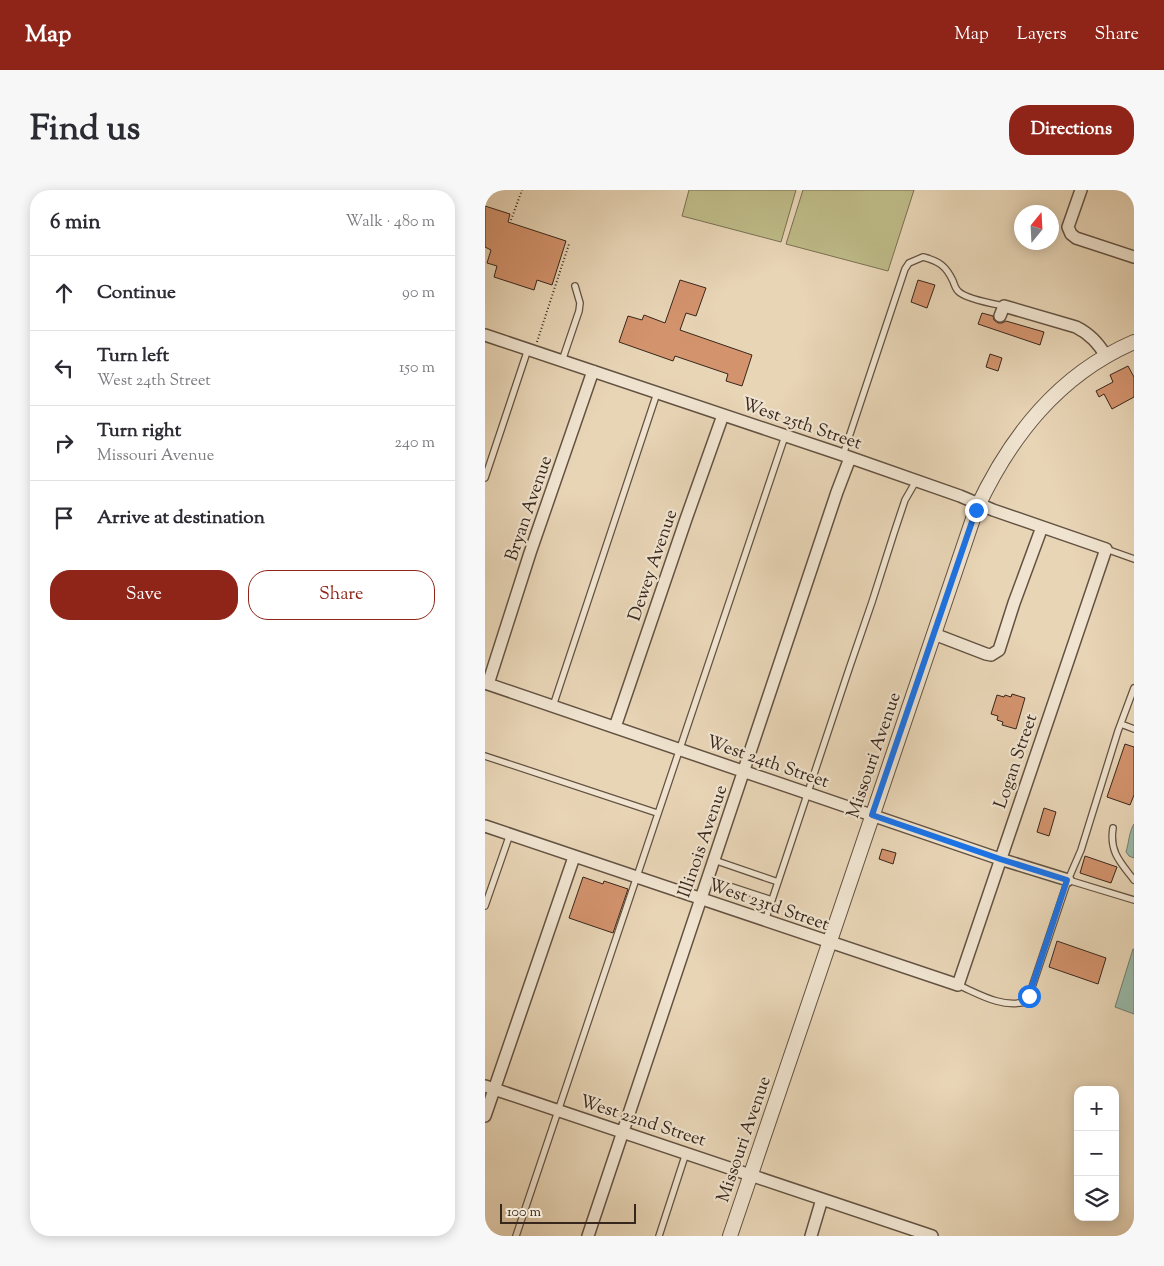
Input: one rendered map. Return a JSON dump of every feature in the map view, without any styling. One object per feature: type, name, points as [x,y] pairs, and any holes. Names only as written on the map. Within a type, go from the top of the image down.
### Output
[{"type":"street","points":[[1081,190],[1068,227],[1071,234],[1076,238],[1134,257]]},
{"type":"street","points":[[1002,311],[1076,327],[1094,339],[1106,356]]},
{"type":"street","name":"West 25th Street","points":[[485,335],[847,457],[1106,549]]},
{"type":"street","name":"Missouri Avenue","points":[[730,1236],[978,504],[1011,448],[1045,404],[1076,376],[1106,356],[1134,342]]},
{"type":"street","name":"Bryan Avenue","points":[[487,684],[593,371]]},
{"type":"street","name":"Dewey Avenue","points":[[615,727],[723,415]]},
{"type":"street","name":"Illinois Avenue","points":[[588,1236],[837,492],[847,457]]},
{"type":"street","points":[[934,634],[986,654],[991,655],[999,650],[1042,527]]},
{"type":"street","name":"Logan Street","points":[[958,985],[1106,549]]},
{"type":"street","name":"West 24th Street","points":[[487,684],[1000,859],[1067,880]]},
{"type":"street","name":"West 23rd Street","points":[[485,826],[958,985]]},
{"type":"street","points":[[485,1116],[490,1088],[574,857]]},
{"type":"street","name":"West 22nd Street","points":[[490,1088],[932,1236]]},
{"type":"street","points":[[811,1236],[822,1199]]},
{"type":"lane","points":[[847,457],[905,269],[909,263],[923,257],[939,262],[946,269],[958,291],[1002,311]]},
{"type":"lane","points":[[562,361],[579,310],[580,303],[575,286]]},
{"type":"lane","points":[[485,478],[531,350]]},
{"type":"lane","points":[[553,706],[657,393]]},
{"type":"lane","points":[[516,1236],[785,436]]},
{"type":"lane","points":[[765,921],[905,500],[916,481]]},
{"type":"lane","points":[[1106,549],[1134,559]]},
{"type":"lane","points":[[958,985],[999,1002],[1016,1004],[1025,1002],[1029,996],[1067,880],[1081,850],[1134,688]]},
{"type":"lane","points":[[1121,724],[1134,729]]},
{"type":"lane","points":[[485,756],[657,813]]},
{"type":"lane","points":[[1113,828],[1111,838],[1117,859],[1134,880]]},
{"type":"lane","points":[[485,906],[509,834]]},
{"type":"lane","points":[[714,860],[779,882]]},
{"type":"lane","points":[[708,879],[772,900]]},
{"type":"lane","points":[[1067,880],[1134,900]]},
{"type":"lane","points":[[659,1236],[686,1153]]},
{"type":"path","points":[[511,220],[522,190]]},
{"type":"path","points":[[531,350],[569,244]]},
{"type":"shaded area","points":[[689,190],[796,190],[781,242],[682,216]]},
{"type":"shaded area","points":[[803,190],[914,190],[888,271],[786,244]]},
{"type":"shaded area","points":[[1134,824],[1134,858],[1126,852]]},
{"type":"shaded area","points":[[1134,949],[1134,1014],[1115,1007]]},
{"type":"building","points":[[485,206],[510,214],[508,222],[566,241],[552,285],[537,280],[534,290],[494,277],[497,266],[487,263],[491,250],[485,247]]},
{"type":"building","points":[[680,280],[706,288],[696,316],[686,313],[680,330],[752,355],[742,386],[726,381],[728,374],[675,356],[673,361],[619,342],[628,316],[642,320],[644,315],[665,323]]},
{"type":"building","points":[[918,280],[935,285],[927,308],[911,302]]},
{"type":"building","points":[[982,313],[993,316],[994,320],[998,323],[1006,321],[1044,332],[1040,345],[978,324]]},
{"type":"building","points":[[990,354],[1002,358],[998,371],[986,367]]},
{"type":"building","points":[[1128,366],[1134,377],[1134,397],[1112,409],[1104,394],[1099,397],[1096,391],[1113,382],[1110,375]]},
{"type":"building","points":[[1012,694],[1025,698],[1016,729],[1002,725],[1003,722],[997,720],[998,716],[991,714],[997,695],[1011,697]]},
{"type":"building","points":[[1125,744],[1134,747],[1134,795],[1130,805],[1107,797]]},
{"type":"building","points":[[1044,808],[1056,812],[1049,836],[1037,832]]},
{"type":"building","points":[[882,849],[896,853],[893,864],[879,859]]},
{"type":"building","points":[[1085,856],[1117,867],[1111,883],[1080,873]]},
{"type":"building","points":[[583,877],[603,884],[604,881],[628,889],[613,933],[569,918]]},
{"type":"building","points":[[1057,941],[1106,958],[1098,984],[1049,967]]},
{"type":"route","points":[[976,510],[872,815],[1067,880],[1029,996]]}]
